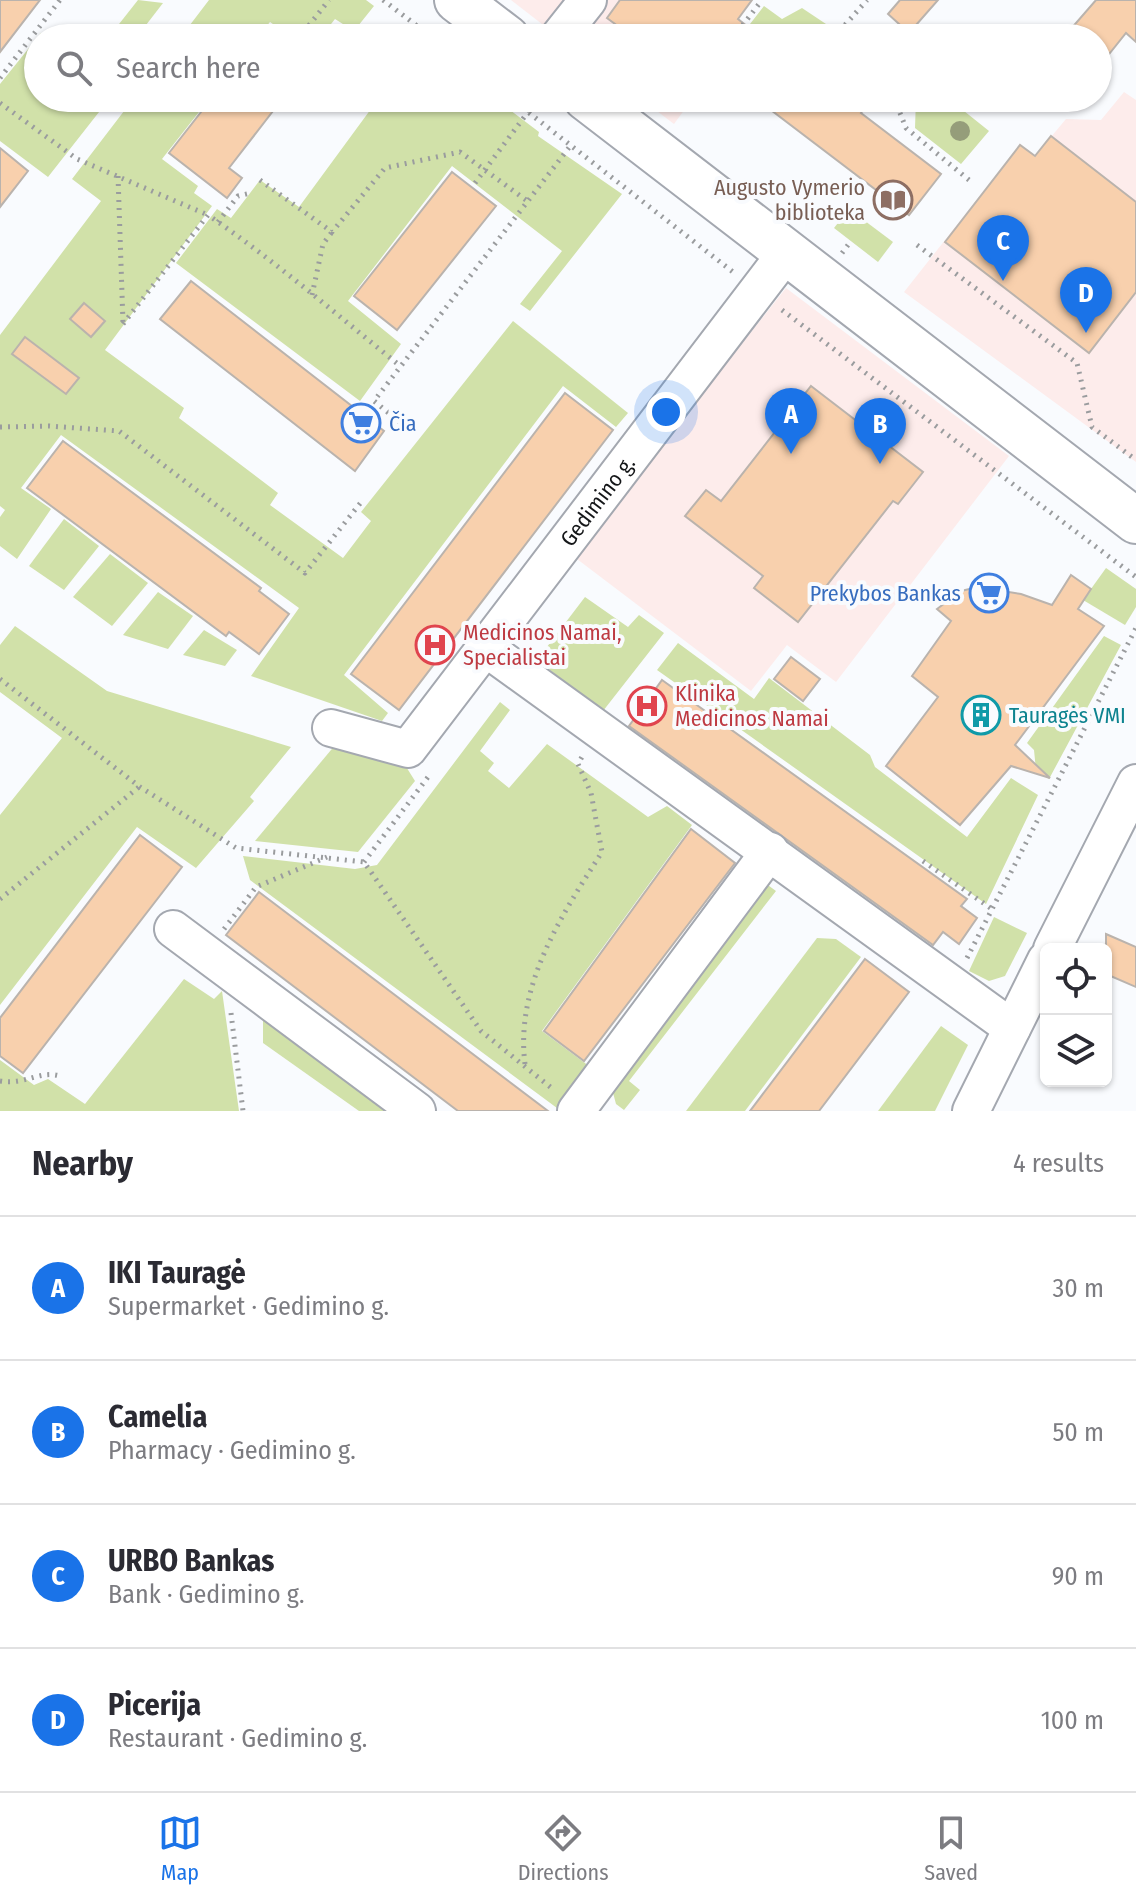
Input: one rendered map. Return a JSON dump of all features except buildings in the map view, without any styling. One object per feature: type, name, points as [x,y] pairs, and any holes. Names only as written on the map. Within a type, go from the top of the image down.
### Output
[{"type":"main road","points":[[457,0],[489,24]]},
{"type":"main road","points":[[604,112],[1136,521]]},
{"type":"street","points":[[569,24],[588,0]]},
{"type":"street","name":"Gedimino g.","points":[[331,728],[408,749],[787,252]]},
{"type":"street","points":[[487,649],[770,851],[951,987],[1012,1028]]},
{"type":"street","points":[[1055,943],[1136,783]]},
{"type":"street","points":[[577,1111],[770,851]]},
{"type":"street","points":[[173,929],[417,1111]]},
{"type":"street","points":[[971,1111],[1040,972]]},
{"type":"path","points":[[42,24],[60,0]]},
{"type":"path","points":[[310,24],[329,0]]},
{"type":"path","points":[[383,0],[415,24]]},
{"type":"path","points":[[744,24],[762,0]]},
{"type":"path","points":[[846,24],[867,0]]},
{"type":"path","points":[[0,78],[24,47]]},
{"type":"path","points":[[0,103],[77,159],[208,215],[273,259],[312,296],[399,365]]},
{"type":"path","points":[[475,183],[528,112],[756,291],[1136,577]]},
{"type":"path","points":[[900,112],[906,128],[969,180]]},
{"type":"path","points":[[413,433],[374,401],[571,145]]},
{"type":"path","points":[[312,296],[323,244],[385,168],[460,152],[526,200]]},
{"type":"path","points":[[118,176],[123,324],[208,215]]},
{"type":"path","points":[[260,180],[332,232]]},
{"type":"path","points":[[218,222],[238,196],[251,193]]},
{"type":"path","points":[[917,245],[1077,363],[1092,427],[1136,460]]},
{"type":"path","points":[[0,427],[49,426],[119,431],[305,573],[362,501]]},
{"type":"path","points":[[951,987],[1136,628]]},
{"type":"path","points":[[0,679],[140,787],[236,848],[364,862],[481,1031],[577,1111]]},
{"type":"path","points":[[526,1066],[522,1035],[528,997],[558,919],[602,852],[591,793],[578,764],[598,730]]},
{"type":"path","points":[[0,899],[140,787]]},
{"type":"path","points":[[243,1111],[220,933],[256,887],[328,857]]},
{"type":"path","points":[[923,861],[992,909]]},
{"type":"path","points":[[0,1081],[19,1084],[46,1072],[60,1076]]},
{"type":"shaded area","points":[[511,0],[752,0],[734,24],[542,24]]},
{"type":"shaded area","points":[[1124,92],[1136,100],[1136,462],[904,292],[1020,145],[1035,156],[1066,119],[1101,120],[1108,112],[1112,112],[1112,107]]},
{"type":"shaded area","points":[[658,112],[683,112],[674,124]]},
{"type":"shaded area","points":[[786,288],[1009,456],[836,682],[787,645],[751,691],[573,556]]},
{"type":"green space","points":[[138,0],[163,3],[147,24],[119,24]]},
{"type":"green space","points":[[209,0],[366,0],[374,6],[360,24],[343,24],[335,19],[331,24],[191,24]]},
{"type":"green space","points":[[764,6],[782,19],[802,8],[826,24],[750,24]]},
{"type":"green space","points":[[24,54],[24,112],[99,112],[48,177],[0,141],[0,84]]},
{"type":"green space","points":[[123,112],[199,112],[162,159],[198,186],[194,193],[212,206],[105,350],[184,408],[179,418],[278,493],[270,505],[343,558],[371,521],[361,512],[513,321],[628,413],[616,427],[563,386],[344,675],[388,713],[382,721],[251,676],[299,608],[61,435],[21,488],[51,509],[17,559],[0,546],[0,517],[5,510],[0,506],[0,335],[101,201],[72,179]]},
{"type":"green space","points":[[369,112],[513,112],[539,132],[538,136],[622,194],[530,311],[520,304],[562,251],[452,166],[348,301],[401,344],[360,401],[176,263],[217,209],[231,218],[260,180],[299,207]]},
{"type":"green space","points":[[916,112],[965,112],[989,131],[961,164],[915,128]]},
{"type":"green space","points":[[849,209],[893,242],[878,262],[834,228]]},
{"type":"green space","points":[[64,519],[99,546],[64,590],[29,566]]},
{"type":"green space","points":[[110,554],[148,583],[112,626],[73,597]]},
{"type":"green space","points":[[1106,568],[1136,589],[1136,607],[1125,625],[1083,600]]},
{"type":"green space","points":[[158,592],[193,616],[168,649],[123,635]]},
{"type":"green space","points":[[585,597],[628,627],[639,615],[664,633],[603,711],[537,660]]},
{"type":"green space","points":[[15,626],[107,691],[291,747],[250,797],[254,801],[196,868],[137,827],[0,1005],[0,815],[62,738],[0,692],[0,645]]},
{"type":"green space","points":[[204,630],[237,650],[225,666],[183,655]]},
{"type":"green space","points":[[1104,636],[1121,645],[1049,779],[1036,770],[1034,750],[1027,743]]},
{"type":"green space","points":[[678,643],[754,699],[769,678],[870,755],[875,767],[967,837],[1011,778],[1038,795],[986,904],[657,670]]},
{"type":"green space","points":[[500,702],[510,710],[480,751],[494,763],[488,771],[509,788],[547,744],[648,817],[667,806],[692,825],[542,1031],[597,1072],[561,1111],[250,880],[243,856],[355,869],[377,865]]},
{"type":"green space","points":[[336,744],[405,765],[415,781],[358,852],[255,841]]},
{"type":"green space","points":[[761,880],[776,891],[629,1081],[640,1090],[624,1110],[616,1104],[612,1089]]},
{"type":"green space","points":[[994,917],[1027,933],[1005,976],[989,981],[969,971]]},
{"type":"green space","points":[[817,938],[836,939],[861,957],[745,1111],[686,1111]]},
{"type":"green space","points":[[184,979],[214,999],[222,991],[239,1111],[0,1111],[0,1060],[34,1085],[48,1079],[85,1104]]},
{"type":"green space","points":[[267,1013],[400,1111],[359,1111],[263,1043],[263,1021]]},
{"type":"green space","points":[[941,1026],[968,1045],[935,1111],[878,1111]]},
{"type":"place","name":"Augusto Vymerio biblioteka","points":[[893,200]]},
{"type":"place","name":"URBO Bankas","points":[[1003,281]]},
{"type":"place","name":"Picerija","points":[[1086,333]]},
{"type":"place","name":"Čia","points":[[361,423]]},
{"type":"place","name":"IKI Tauragė","points":[[791,454]]},
{"type":"place","name":"Camelia","points":[[880,464]]},
{"type":"place","name":"Prekybos Bankas","points":[[989,593]]},
{"type":"place","name":"Medicinos Namai, Specialistai","points":[[435,645]]},
{"type":"place","name":"Klinika Medicinos Namai","points":[[647,706]]},
{"type":"place","name":"Tauragės VMI","points":[[981,715]]}]
